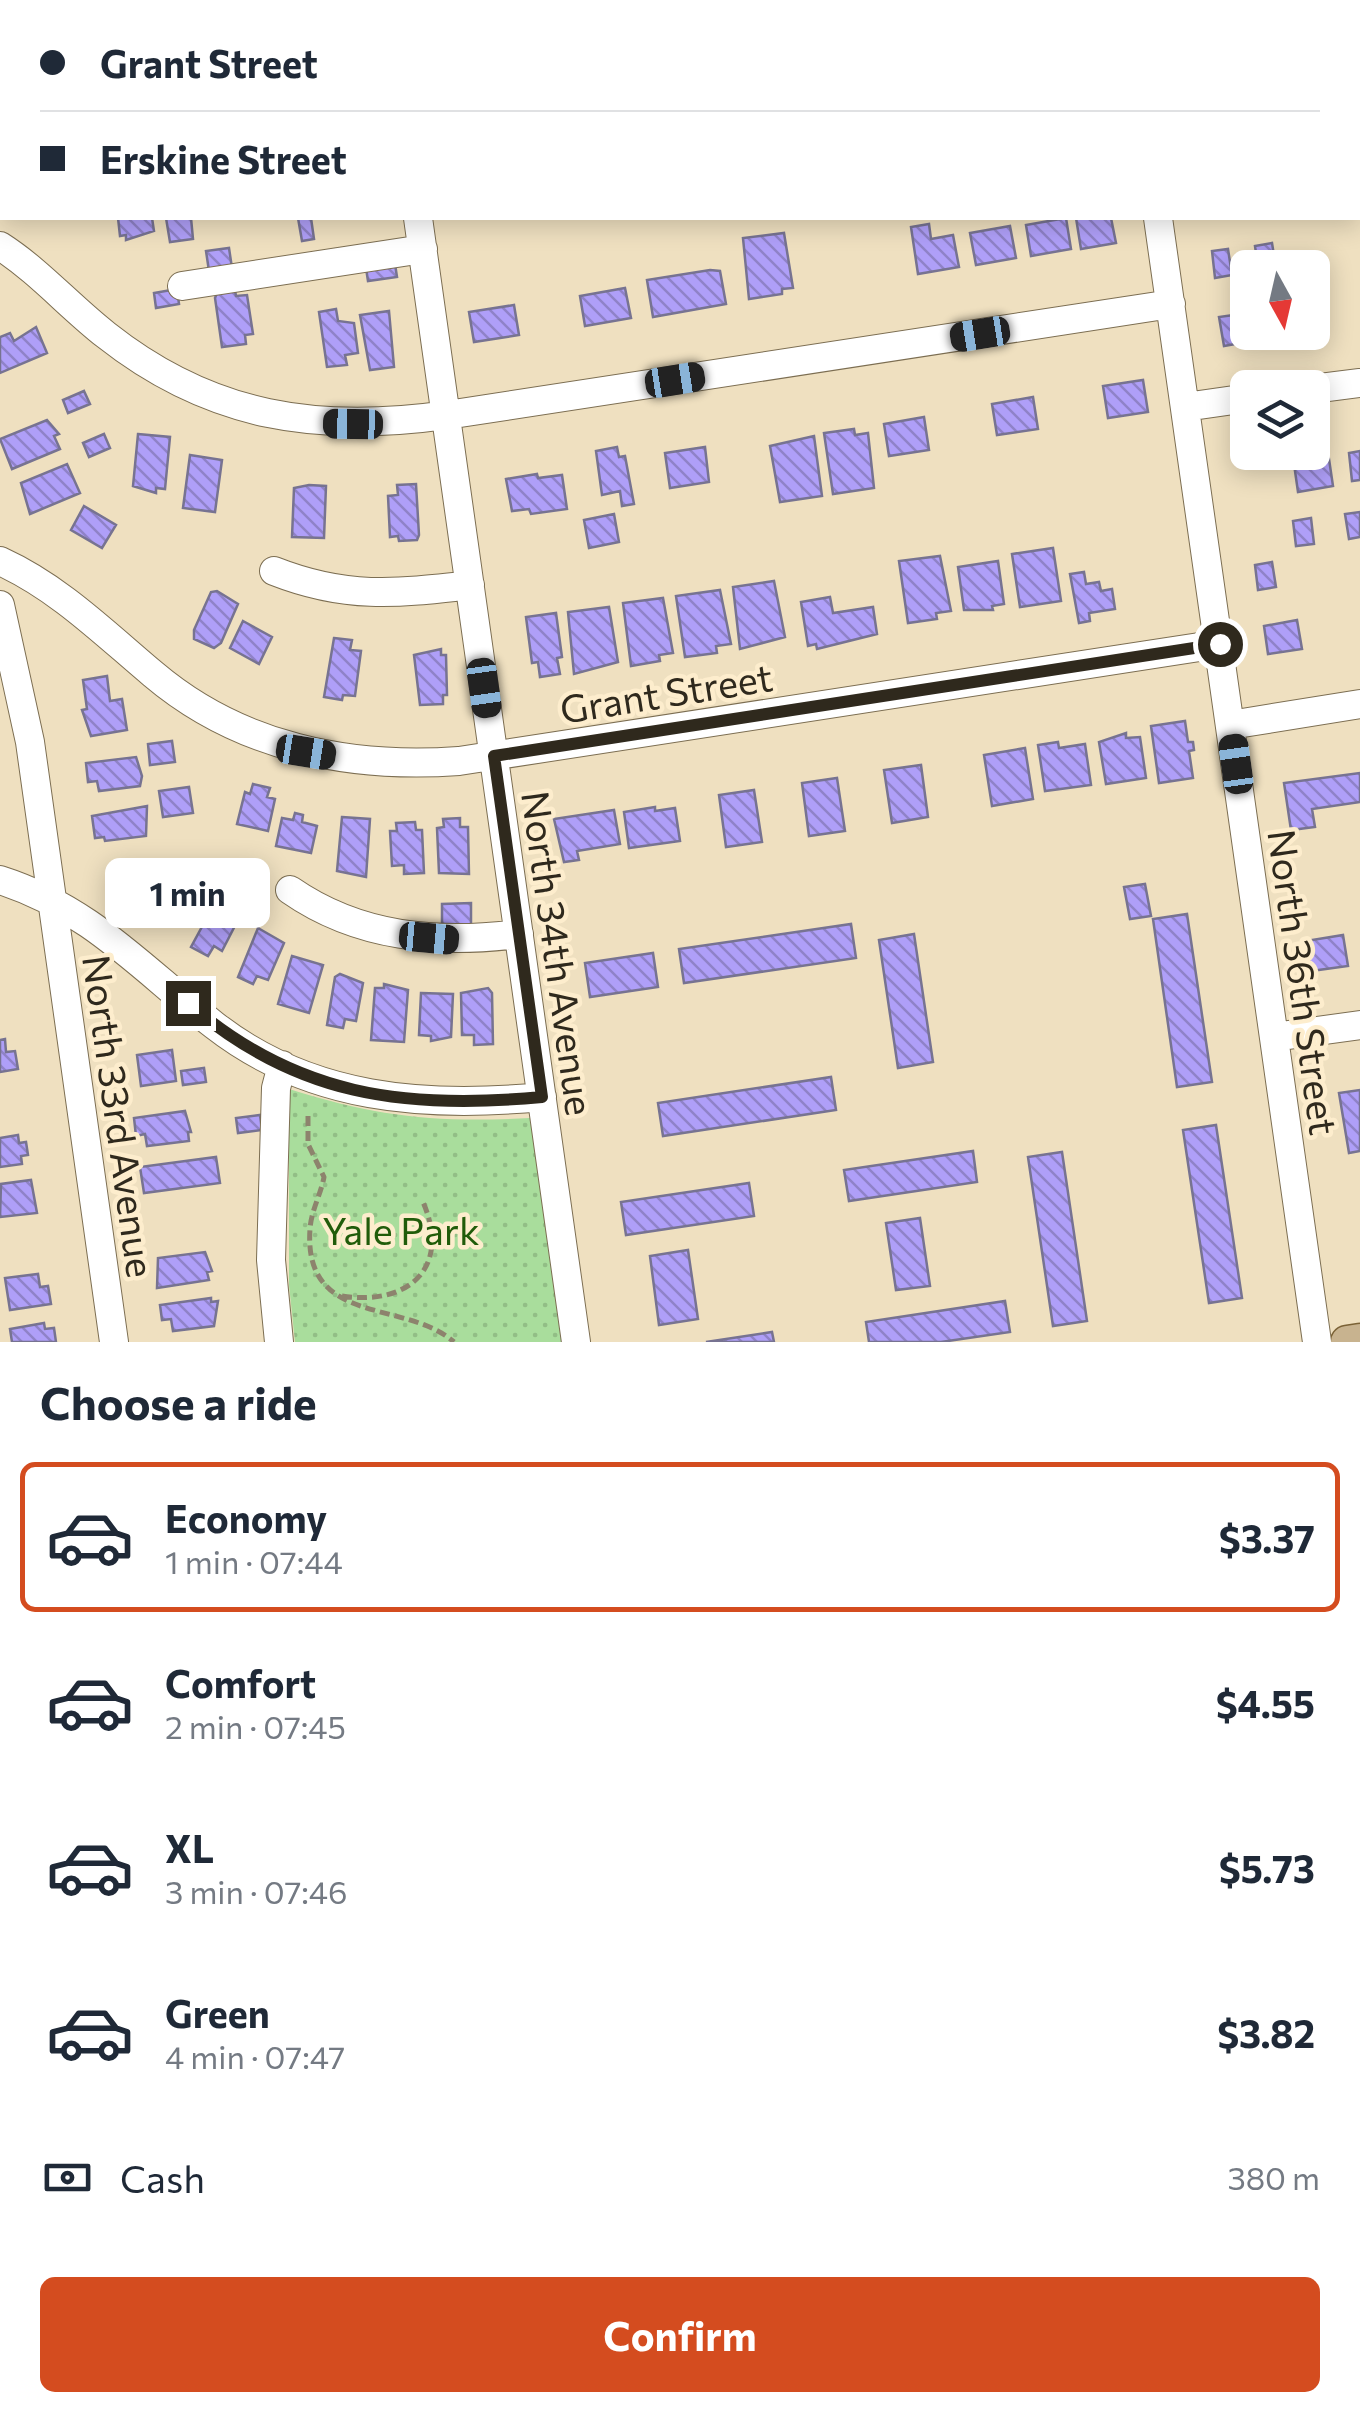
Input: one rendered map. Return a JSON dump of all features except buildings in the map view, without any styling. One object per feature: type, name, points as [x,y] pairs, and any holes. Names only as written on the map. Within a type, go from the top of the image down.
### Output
[{"type":"main road","points":[[1350,1342],[1360,1340]]},
{"type":"street","name":"North 34th Avenue","points":[[418,220],[576,1342]]},
{"type":"street","name":"North 36th Street","points":[[1158,220],[1317,1342]]},
{"type":"street","points":[[0,246],[132,355],[212,397],[264,414],[325,424],[381,424],[447,416],[1171,304]]},
{"type":"street","points":[[182,286],[423,249]]},
{"type":"street","points":[[1330,386],[1360,382]]},
{"type":"street","points":[[1186,406],[1230,400]]},
{"type":"street","name":"Grant Street","points":[[0,561],[48,586],[84,613],[180,696],[254,736],[306,752],[370,762],[434,763],[494,756],[1220,644]]},
{"type":"street","points":[[274,570],[303,582],[370,595],[470,585]]},
{"type":"street","name":"North 33rd Avenue","points":[[0,605],[20,683],[114,1342]]},
{"type":"street","points":[[1230,725],[1360,704]]},
{"type":"street","points":[[0,880],[108,933],[214,1026],[282,1065],[337,1087],[404,1101],[468,1104],[542,1097]]},
{"type":"street","points":[[290,890],[316,908],[354,924],[396,934],[464,940],[519,934]]},
{"type":"street","points":[[1274,1038],[1360,1025]]},
{"type":"street","points":[[279,1342],[272,1260],[276,1088],[282,1065]]},
{"type":"path","points":[[308,1116],[305,1133],[324,1176],[311,1220],[312,1256],[327,1284],[339,1296],[378,1314],[431,1326],[454,1342]]},
{"type":"path","points":[[339,1296],[378,1299],[409,1288],[420,1276],[432,1244],[423,1202]]},
{"type":"green space","name":"Yale Park","points":[[289,1089],[408,1116],[466,1120],[530,1118],[562,1342],[295,1342],[289,1285]]},
{"type":"route","points":[[188,1003],[251,1050],[305,1076],[367,1095],[468,1104],[542,1097],[494,756],[1220,644]]}]
